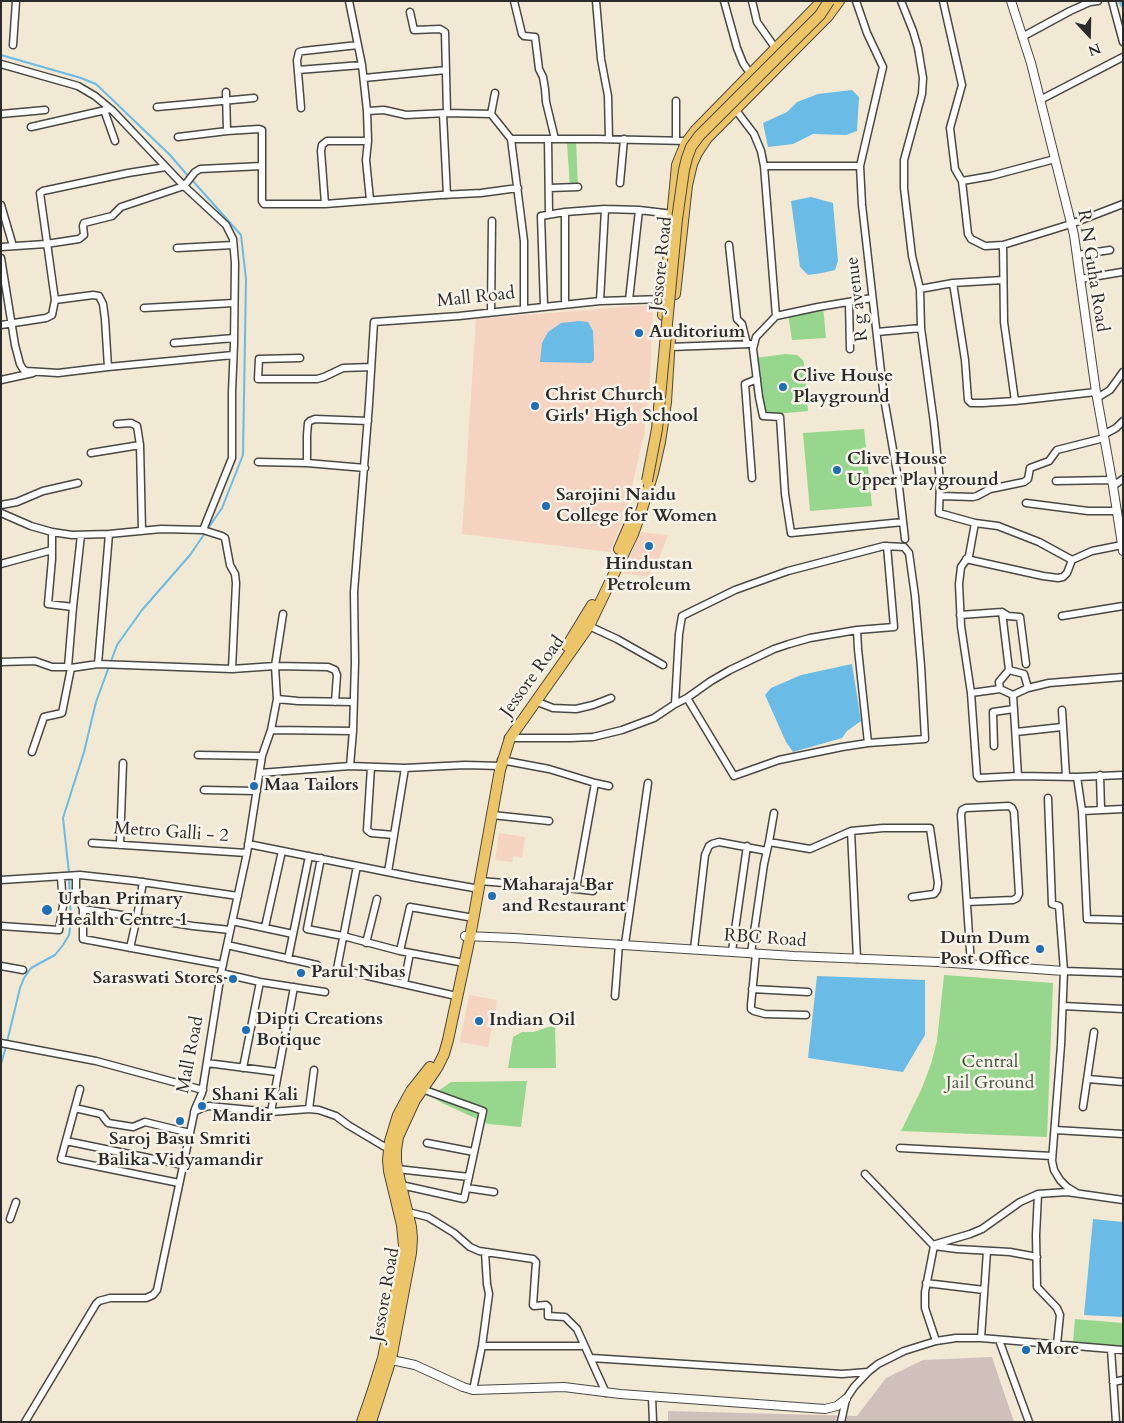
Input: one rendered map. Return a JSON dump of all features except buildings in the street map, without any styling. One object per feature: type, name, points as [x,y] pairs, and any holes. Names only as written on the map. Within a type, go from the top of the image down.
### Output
[{"type":"main road","name":"Jessore Road","points":[[646,487],[654,424],[677,165],[680,154],[695,131],[822,1]]},
{"type":"main road","points":[[646,487],[657,429],[677,219],[684,170],[691,147],[699,136],[820,15],[829,1]]},
{"type":"main road","name":"Jessore Road","points":[[508,738],[589,626],[633,534],[639,509],[657,457],[664,413],[687,185],[692,164],[707,138],[828,16],[839,1]]},
{"type":"main road","name":"Jessore Road","points":[[371,1422],[381,1393],[404,1246],[402,1225],[389,1172],[393,1129],[405,1102],[434,1060],[444,1032],[459,962],[467,936],[468,917],[477,884],[488,803],[508,738],[532,694],[569,643],[594,603],[639,509]]},
{"type":"main road","name":"Jessore Road","points":[[362,1422],[387,1359],[411,1253],[412,1238],[408,1212],[392,1149],[414,1100],[437,1068],[444,1054],[492,816],[500,763]]},
{"type":"street","points":[[13,45],[16,1]]},
{"type":"street","points":[[349,1],[364,78],[368,141],[366,160],[370,200]]},
{"type":"street","points":[[514,1],[522,34],[535,37],[539,69],[543,77],[545,89],[552,139],[549,214]]},
{"type":"street","points":[[596,1],[601,60],[608,96],[609,139]]},
{"type":"street","points":[[724,1],[737,48],[743,63],[752,73]]},
{"type":"street","points":[[752,1],[757,22],[776,50]]},
{"type":"street","name":"R g avenue","points":[[856,1],[867,33],[883,67],[860,166],[862,205],[884,398],[906,539]]},
{"type":"street","points":[[901,1],[918,48],[922,78],[922,94],[904,160],[904,188],[912,256],[920,289],[921,328],[940,481],[939,513],[975,524],[998,526],[1039,542],[1072,560]]},
{"type":"street","points":[[944,1],[962,85],[950,128],[955,169],[962,181],[968,234],[971,239],[985,246],[1002,245],[1071,224],[1123,204]]},
{"type":"street","name":"R N Guha Road","points":[[1011,1],[1040,100],[1071,224],[1096,395],[1113,483],[1122,548]]},
{"type":"street","points":[[1022,37],[1070,11],[1090,2],[1098,1]]},
{"type":"street","points":[[1112,1],[1123,42]]},
{"type":"street","points":[[410,12],[414,30],[440,29],[445,32],[447,195]]},
{"type":"street","points":[[301,108],[298,70],[299,52],[358,44]]},
{"type":"street","points":[[1040,100],[1123,57]]},
{"type":"street","points":[[1,64],[78,86],[94,96],[226,225],[233,239],[235,263],[232,458],[204,530]]},
{"type":"street","points":[[298,70],[362,65]]},
{"type":"street","points":[[364,78],[446,70]]},
{"type":"street","points":[[226,92],[227,131]]},
{"type":"street","points":[[495,92],[491,114],[511,139],[518,188],[524,240],[524,308]]},
{"type":"street","points":[[157,108],[254,98]]},
{"type":"street","points":[[676,101],[676,140]]},
{"type":"street","points":[[735,109],[754,134],[764,166],[776,316]]},
{"type":"street","points":[[1,114],[43,110],[44,124]]},
{"type":"street","points":[[31,127],[107,110]]},
{"type":"street","points":[[107,110],[115,141]]},
{"type":"street","points":[[366,110],[384,110],[406,116],[491,114]]},
{"type":"street","points":[[178,137],[227,131],[262,130],[262,201],[264,204],[325,204],[481,194],[518,188]]},
{"type":"street","points":[[511,139],[688,140],[702,146]]},
{"type":"street","points":[[620,182],[624,139]]},
{"type":"street","points":[[325,204],[322,145],[328,142],[368,141]]},
{"type":"street","points":[[962,181],[991,176],[1055,159]]},
{"type":"street","points":[[1,247],[46,244],[86,237],[84,235],[84,223],[112,216],[122,207],[186,184],[195,172],[200,169],[262,166]]},
{"type":"street","points":[[764,166],[860,166]]},
{"type":"street","points":[[1,325],[46,318],[52,315],[55,300],[39,195],[41,192],[128,173],[166,167]]},
{"type":"street","points":[[549,188],[578,187]]},
{"type":"street","points":[[1,205],[13,246]]},
{"type":"street","points":[[544,306],[541,216],[605,208],[673,214]]},
{"type":"street","points":[[600,301],[605,208]]},
{"type":"street","points":[[629,300],[639,210]]},
{"type":"street","points":[[565,212],[565,304]]},
{"type":"street","points":[[490,312],[492,222]]},
{"type":"street","points":[[177,248],[233,245]]},
{"type":"street","points":[[729,245],[737,318],[742,324],[753,349],[763,416],[780,417],[785,494],[791,533],[903,522]]},
{"type":"street","points":[[1002,245],[1004,322],[1015,401]]},
{"type":"street","points":[[1077,255],[1110,250]]},
{"type":"street","points":[[1,258],[20,364],[23,369],[34,372],[58,373],[233,355]]},
{"type":"street","points":[[1080,278],[1122,272]]},
{"type":"street","points":[[920,289],[953,283],[1003,280]]},
{"type":"street","points":[[953,283],[965,360],[968,400],[971,402],[983,403],[1096,395],[1110,390],[1123,372]]},
{"type":"street","points":[[55,300],[94,294],[99,296],[103,304],[106,320],[108,367]]},
{"type":"street","points":[[670,346],[750,344],[776,316],[872,298]]},
{"type":"street","name":"Mall Road","points":[[350,766],[354,702],[354,592],[374,322],[600,301],[664,299]]},
{"type":"street","points":[[849,302],[850,348]]},
{"type":"street","points":[[144,308],[234,303]]},
{"type":"street","points":[[877,332],[921,328]]},
{"type":"street","points":[[174,343],[234,338]]},
{"type":"street","points":[[300,358],[259,359],[258,378],[316,379],[324,378],[343,368],[371,367]]},
{"type":"street","points":[[1,380],[34,372]]},
{"type":"street","points":[[752,478],[746,384],[756,379]]},
{"type":"street","points":[[307,463],[307,435],[308,423],[310,421],[315,419],[368,420]]},
{"type":"street","points":[[940,496],[972,497],[990,489],[1024,482],[1028,479],[1030,468],[1049,461],[1057,450],[1104,437],[1123,421]]},
{"type":"street","points":[[116,424],[131,423],[137,426],[140,445],[142,531]]},
{"type":"street","points":[[91,453],[140,445]]},
{"type":"street","points":[[258,462],[307,463],[364,468]]},
{"type":"street","points":[[1056,481],[1113,483],[1123,479]]},
{"type":"street","points":[[1,505],[25,500],[43,491],[78,483]]},
{"type":"street","points":[[1026,503],[1088,511],[1117,511]]},
{"type":"street","points":[[1,513],[32,526],[72,535],[161,529],[204,530],[222,536],[226,541],[228,558],[235,574],[236,583],[232,669]]},
{"type":"street","points":[[975,524],[969,556],[961,567],[959,584],[960,615],[971,693],[977,776],[979,778],[1123,775]]},
{"type":"street","points":[[52,532],[48,604],[73,607]]},
{"type":"street","points":[[102,664],[109,534]]},
{"type":"street","points":[[32,752],[44,717],[62,713],[66,696],[81,535]]},
{"type":"street","points":[[508,738],[570,738],[593,736],[622,730],[654,718],[730,670],[774,649],[810,638],[857,630],[894,627],[887,546]]},
{"type":"street","points":[[675,704],[678,634],[682,616],[735,590],[781,573],[887,546],[904,547],[909,553],[918,630],[925,739],[842,747],[779,760],[734,776],[687,698]]},
{"type":"street","points":[[966,559],[1058,578],[1064,577],[1072,560],[1092,551],[1122,548]]},
{"type":"street","points":[[1,564],[52,550]]},
{"type":"street","points":[[1062,616],[1123,606]]},
{"type":"street","points":[[960,615],[1002,612],[1008,616],[1020,617],[1026,664]]},
{"type":"street","points":[[1000,689],[999,682],[1009,670],[1002,612]]},
{"type":"street","name":"Mall Road","points":[[25,1422],[99,1301],[110,1298],[146,1298],[156,1293],[194,1112],[203,1092],[221,973],[247,852],[262,756],[271,730],[278,699],[276,666],[283,614]]},
{"type":"street","points":[[589,626],[617,639],[663,665]]},
{"type":"street","points":[[857,630],[868,743]]},
{"type":"street","points":[[1,662],[35,661],[52,667],[69,668],[102,664],[232,669],[276,666],[328,667],[335,670],[337,675],[335,702]]},
{"type":"street","points":[[1009,670],[1024,674],[1028,688]]},
{"type":"street","points":[[971,693],[1000,689],[1014,695],[1028,688],[1049,683],[1123,677]]},
{"type":"street","points":[[1014,695],[1018,776]]},
{"type":"street","points":[[535,702],[553,708],[576,709],[610,698]]},
{"type":"street","points":[[278,699],[354,702]]},
{"type":"street","points":[[994,746],[993,712],[1014,709]]},
{"type":"street","points":[[1062,710],[1066,776]]},
{"type":"street","points":[[1016,732],[1062,727]]},
{"type":"street","points":[[271,730],[353,731]]},
{"type":"street","points":[[198,755],[262,756]]},
{"type":"street","points":[[120,845],[123,763]]},
{"type":"street","points":[[260,773],[350,766],[405,768],[500,763],[549,769],[609,786]]},
{"type":"street","points":[[372,767],[367,830],[371,833],[394,835]]},
{"type":"street","points":[[388,872],[405,768]]},
{"type":"street","points":[[1100,775],[1101,810]]},
{"type":"street","points":[[1077,777],[1082,811],[1087,919],[1123,920]]},
{"type":"street","points":[[576,888],[596,783]]},
{"type":"street","points":[[615,996],[648,783]]},
{"type":"street","points":[[204,790],[257,791]]},
{"type":"street","points":[[1048,798],[1052,904],[1059,906],[1064,971],[1052,1156],[1056,1175],[1063,1184],[1077,1193]]},
{"type":"street","points":[[967,902],[1013,900],[1020,894],[1014,812],[1009,806],[966,808],[962,810],[961,815],[971,965]]},
{"type":"street","points":[[1082,811],[1123,809]]},
{"type":"street","points":[[774,812],[754,953],[751,1005],[754,1011],[765,1014],[806,1015]]},
{"type":"street","points":[[492,816],[549,820]]},
{"type":"street","points":[[770,842],[810,849],[850,832],[883,828],[930,828],[938,883],[937,890],[934,894],[912,897]]},
{"type":"street","points":[[850,832],[857,959]]},
{"type":"street","points":[[694,949],[707,849],[712,844],[720,842],[767,851]]},
{"type":"street","name":"Metro Galli - 2","points":[[92,843],[247,852]]},
{"type":"street","points":[[248,844],[388,872],[477,884],[576,888],[593,891]]},
{"type":"street","points":[[732,952],[747,846]]},
{"type":"street","points":[[265,927],[282,851]]},
{"type":"street","points":[[288,959],[308,856]]},
{"type":"street","points":[[320,858],[307,929],[400,951],[459,962]]},
{"type":"street","points":[[357,866],[336,969],[452,995]]},
{"type":"street","points":[[1,880],[78,876],[143,882],[238,896]]},
{"type":"street","points":[[78,876],[76,892],[83,909],[83,939],[223,965]]},
{"type":"street","points":[[1,926],[59,930],[63,906],[61,877]]},
{"type":"street","points":[[130,948],[143,882]]},
{"type":"street","points":[[366,943],[377,899]]},
{"type":"street","points":[[400,951],[410,907],[468,917]]},
{"type":"street","points":[[83,909],[230,930]]},
{"type":"street","points":[[232,921],[293,934]]},
{"type":"street","name":"RBC Road","points":[[467,936],[1064,971]]},
{"type":"street","points":[[227,945],[317,965]]},
{"type":"street","points":[[404,984],[410,953]]},
{"type":"street","points":[[1,966],[23,970]]},
{"type":"street","points":[[1064,971],[1123,973]]},
{"type":"street","points":[[221,973],[260,982],[325,992]]},
{"type":"street","points":[[243,1068],[260,982]]},
{"type":"street","points":[[271,1112],[294,988]]},
{"type":"street","points":[[752,989],[808,992]]},
{"type":"street","points":[[1062,1006],[1123,1009]]},
{"type":"street","points":[[1083,1107],[1094,1032]]},
{"type":"street","points":[[1,1043],[96,1061],[203,1092],[206,1103],[209,1106]]},
{"type":"street","points":[[207,1063],[278,1072]]},
{"type":"street","points":[[309,1109],[314,1070]]},
{"type":"street","points":[[1088,1079],[1123,1082]]},
{"type":"street","points":[[80,1089],[62,1159],[179,1183]]},
{"type":"street","points":[[400,1184],[464,1200],[467,1188],[483,1111],[422,1089]]},
{"type":"street","points":[[194,1112],[209,1106],[271,1112],[309,1109],[332,1114],[348,1126],[392,1149]]},
{"type":"street","points":[[75,1108],[101,1114],[110,1124],[133,1127],[145,1122],[190,1132]]},
{"type":"street","points":[[1055,1130],[1123,1134]]},
{"type":"street","points":[[66,1141],[183,1165]]},
{"type":"street","points":[[427,1144],[474,1152]]},
{"type":"street","points":[[900,1148],[1052,1156]]},
{"type":"street","points":[[397,1168],[469,1177]]},
{"type":"street","points":[[865,1174],[934,1246],[1010,1252],[1037,1257]]},
{"type":"street","points":[[467,1188],[494,1192]]},
{"type":"street","points":[[936,1340],[925,1308],[925,1292],[934,1246],[938,1243],[982,1229],[1026,1198],[1038,1194],[1056,1192],[1077,1193],[1123,1200]]},
{"type":"street","points":[[1038,1194],[1036,1235],[1037,1287],[1058,1308],[1060,1315],[1057,1344]]},
{"type":"street","points":[[10,1219],[16,1202]]},
{"type":"street","points":[[408,1212],[428,1217],[454,1233],[470,1247],[485,1252],[533,1259],[535,1261],[533,1305],[548,1306],[549,1316],[564,1317],[577,1329],[606,1393]]},
{"type":"street","points":[[981,1338],[987,1251]]},
{"type":"street","points":[[473,1390],[482,1346],[489,1294],[486,1284],[485,1252]]},
{"type":"street","points":[[926,1283],[984,1290]]},
{"type":"street","points":[[841,1422],[846,1400],[854,1387],[868,1372],[878,1364],[904,1350],[936,1340],[981,1338],[1123,1350]]},
{"type":"street","points":[[999,1340],[1028,1422]]},
{"type":"street","points":[[482,1346],[584,1346]]},
{"type":"street","points":[[1111,1348],[1116,1422]]},
{"type":"street","points":[[590,1358],[842,1374],[868,1372]]},
{"type":"street","points":[[387,1359],[415,1365],[473,1390],[564,1387],[652,1397],[825,1409],[837,1406],[846,1400]]},
{"type":"street","points":[[1113,1382],[1123,1380]]},
{"type":"street","points":[[652,1397],[653,1422]]},
{"type":"shaded area","name":"Christ Church Girls' High School","points":[[648,305],[653,310],[649,395],[644,435],[626,512],[610,552],[462,534],[476,319]]},
{"type":"shaded area","name":"Hindustan Petroleum","points":[[640,532],[668,535],[649,577],[623,573]]},
{"type":"shaded area","points":[[499,833],[525,837],[522,857],[513,856],[512,862],[495,860]]},
{"type":"shaded area","name":"Indian Oil","points":[[469,995],[497,1000],[488,1047],[460,1042]]},
{"type":"shaded area","points":[[992,1357],[1014,1422],[668,1422],[668,1411],[857,1416],[886,1378],[923,1360]]},
{"type":"green space","points":[[565,140],[576,141],[578,187],[570,188],[567,143]]},
{"type":"green space","points":[[823,306],[826,338],[792,340],[788,314]]},
{"type":"green space","name":"Clive House Playground","points":[[786,354],[797,355],[803,360],[808,411],[766,415],[755,358]]},
{"type":"green space","name":"Clive House Upper Playground","points":[[864,429],[872,506],[810,511],[803,433]]},
{"type":"green space","name":"Central Jail Ground","points":[[944,975],[1053,983],[1047,1137],[901,1131],[922,1088],[931,1064],[937,1041]]},
{"type":"green space","points":[[555,1025],[556,1068],[508,1068],[513,1037],[522,1032],[533,1032]]},
{"type":"green space","points":[[527,1081],[521,1127],[488,1124],[431,1096],[451,1082]]},
{"type":"green space","points":[[1075,1319],[1123,1323],[1123,1346],[1073,1342]]},
{"type":"water","points":[[852,90],[859,97],[857,131],[846,135],[813,134],[793,144],[768,147],[763,123],[787,112],[797,102],[818,94]]},
{"type":"water","points":[[811,197],[833,203],[838,261],[835,270],[808,275],[800,267],[791,201]]},
{"type":"water","points":[[588,322],[593,331],[594,360],[591,363],[540,362],[542,343],[548,332],[561,323]]},
{"type":"water","points":[[852,664],[861,721],[847,731],[842,738],[793,752],[786,742],[765,695],[771,688],[801,675]]},
{"type":"water","points":[[817,976],[925,980],[925,1035],[903,1072],[808,1058]]},
{"type":"water","points":[[1093,1219],[1123,1222],[1123,1317],[1084,1315]]},
{"type":"waterway","points":[[1,55],[96,84],[170,155],[189,177]]},
{"type":"waterway","points":[[69,873],[63,818],[84,752],[96,702],[117,645],[142,610],[190,555],[222,508],[243,455],[246,279],[241,235],[192,180]]},
{"type":"waterway","points":[[7,1042],[24,978],[31,968],[55,955],[69,935],[71,921],[69,878]]},
{"type":"waterway","points":[[1,1064],[6,1047]]},
{"type":"place","name":"Auditorium","points":[[639,333]]},
{"type":"place","name":"Clive House Playground","points":[[783,387]]},
{"type":"place","name":"Christ Church Girls' High School","points":[[535,406]]},
{"type":"place","name":"Clive House Upper Playground","points":[[837,470]]},
{"type":"place","name":"Sarojini Naidu College for Women","points":[[546,506]]},
{"type":"place","name":"Hindustan Petroleum","points":[[649,546]]},
{"type":"place","name":"Maa Tailors","points":[[254,786]]},
{"type":"place","name":"Maharaja Bar and Restaurant","points":[[492,896]]},
{"type":"place","name":"Urban Primary Health Centre 1","points":[[47,910]]},
{"type":"place","name":"Dum Dum Post Office","points":[[1040,949]]},
{"type":"place","name":"Parul Nibas","points":[[301,973]]},
{"type":"place","name":"Saraswati Stores","points":[[233,979]]},
{"type":"place","name":"Indian Oil","points":[[479,1021]]},
{"type":"place","name":"Dipti Creations Botique","points":[[246,1030]]},
{"type":"place","name":"Shani Kali Mandir","points":[[202,1106]]},
{"type":"place","name":"Saroj Basu Smriti Balika Vidyamandir","points":[[180,1121]]},
{"type":"place","name":"More","points":[[1026,1350]]}]
